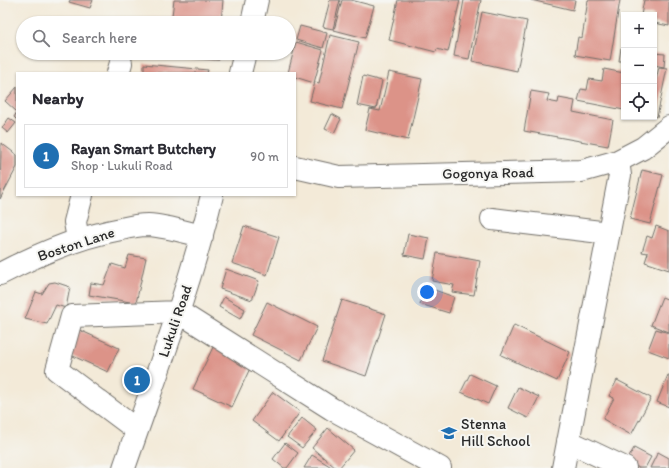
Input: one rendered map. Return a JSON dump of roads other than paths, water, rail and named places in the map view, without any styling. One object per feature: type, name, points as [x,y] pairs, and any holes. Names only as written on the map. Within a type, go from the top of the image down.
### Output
[{"type":"street","points":[[254,16],[257,0]]},
{"type":"street","points":[[240,72],[243,60]]},
{"type":"street","name":"Gogonya Road","points":[[296,167],[339,177],[582,171],[618,161],[665,136]]},
{"type":"street","points":[[563,468],[620,175],[618,161]]},
{"type":"street","points":[[78,240],[75,222],[82,196]]},
{"type":"street","name":"Lukuli Road","points":[[124,468],[179,312],[202,236],[212,196]]},
{"type":"street","points":[[492,219],[609,233]]},
{"type":"street","name":"Boston Lane","points":[[0,274],[48,251],[100,233],[147,225],[202,236]]},
{"type":"street","points":[[137,430],[57,370],[72,316],[179,312],[332,409],[440,468]]},
{"type":"street","points":[[568,441],[625,468]]},
{"type":"place","name":"Rayan Smart Butchery","points":[[137,380]]},
{"type":"place","name":"Stenna Hill School","points":[[449,433]]}]
